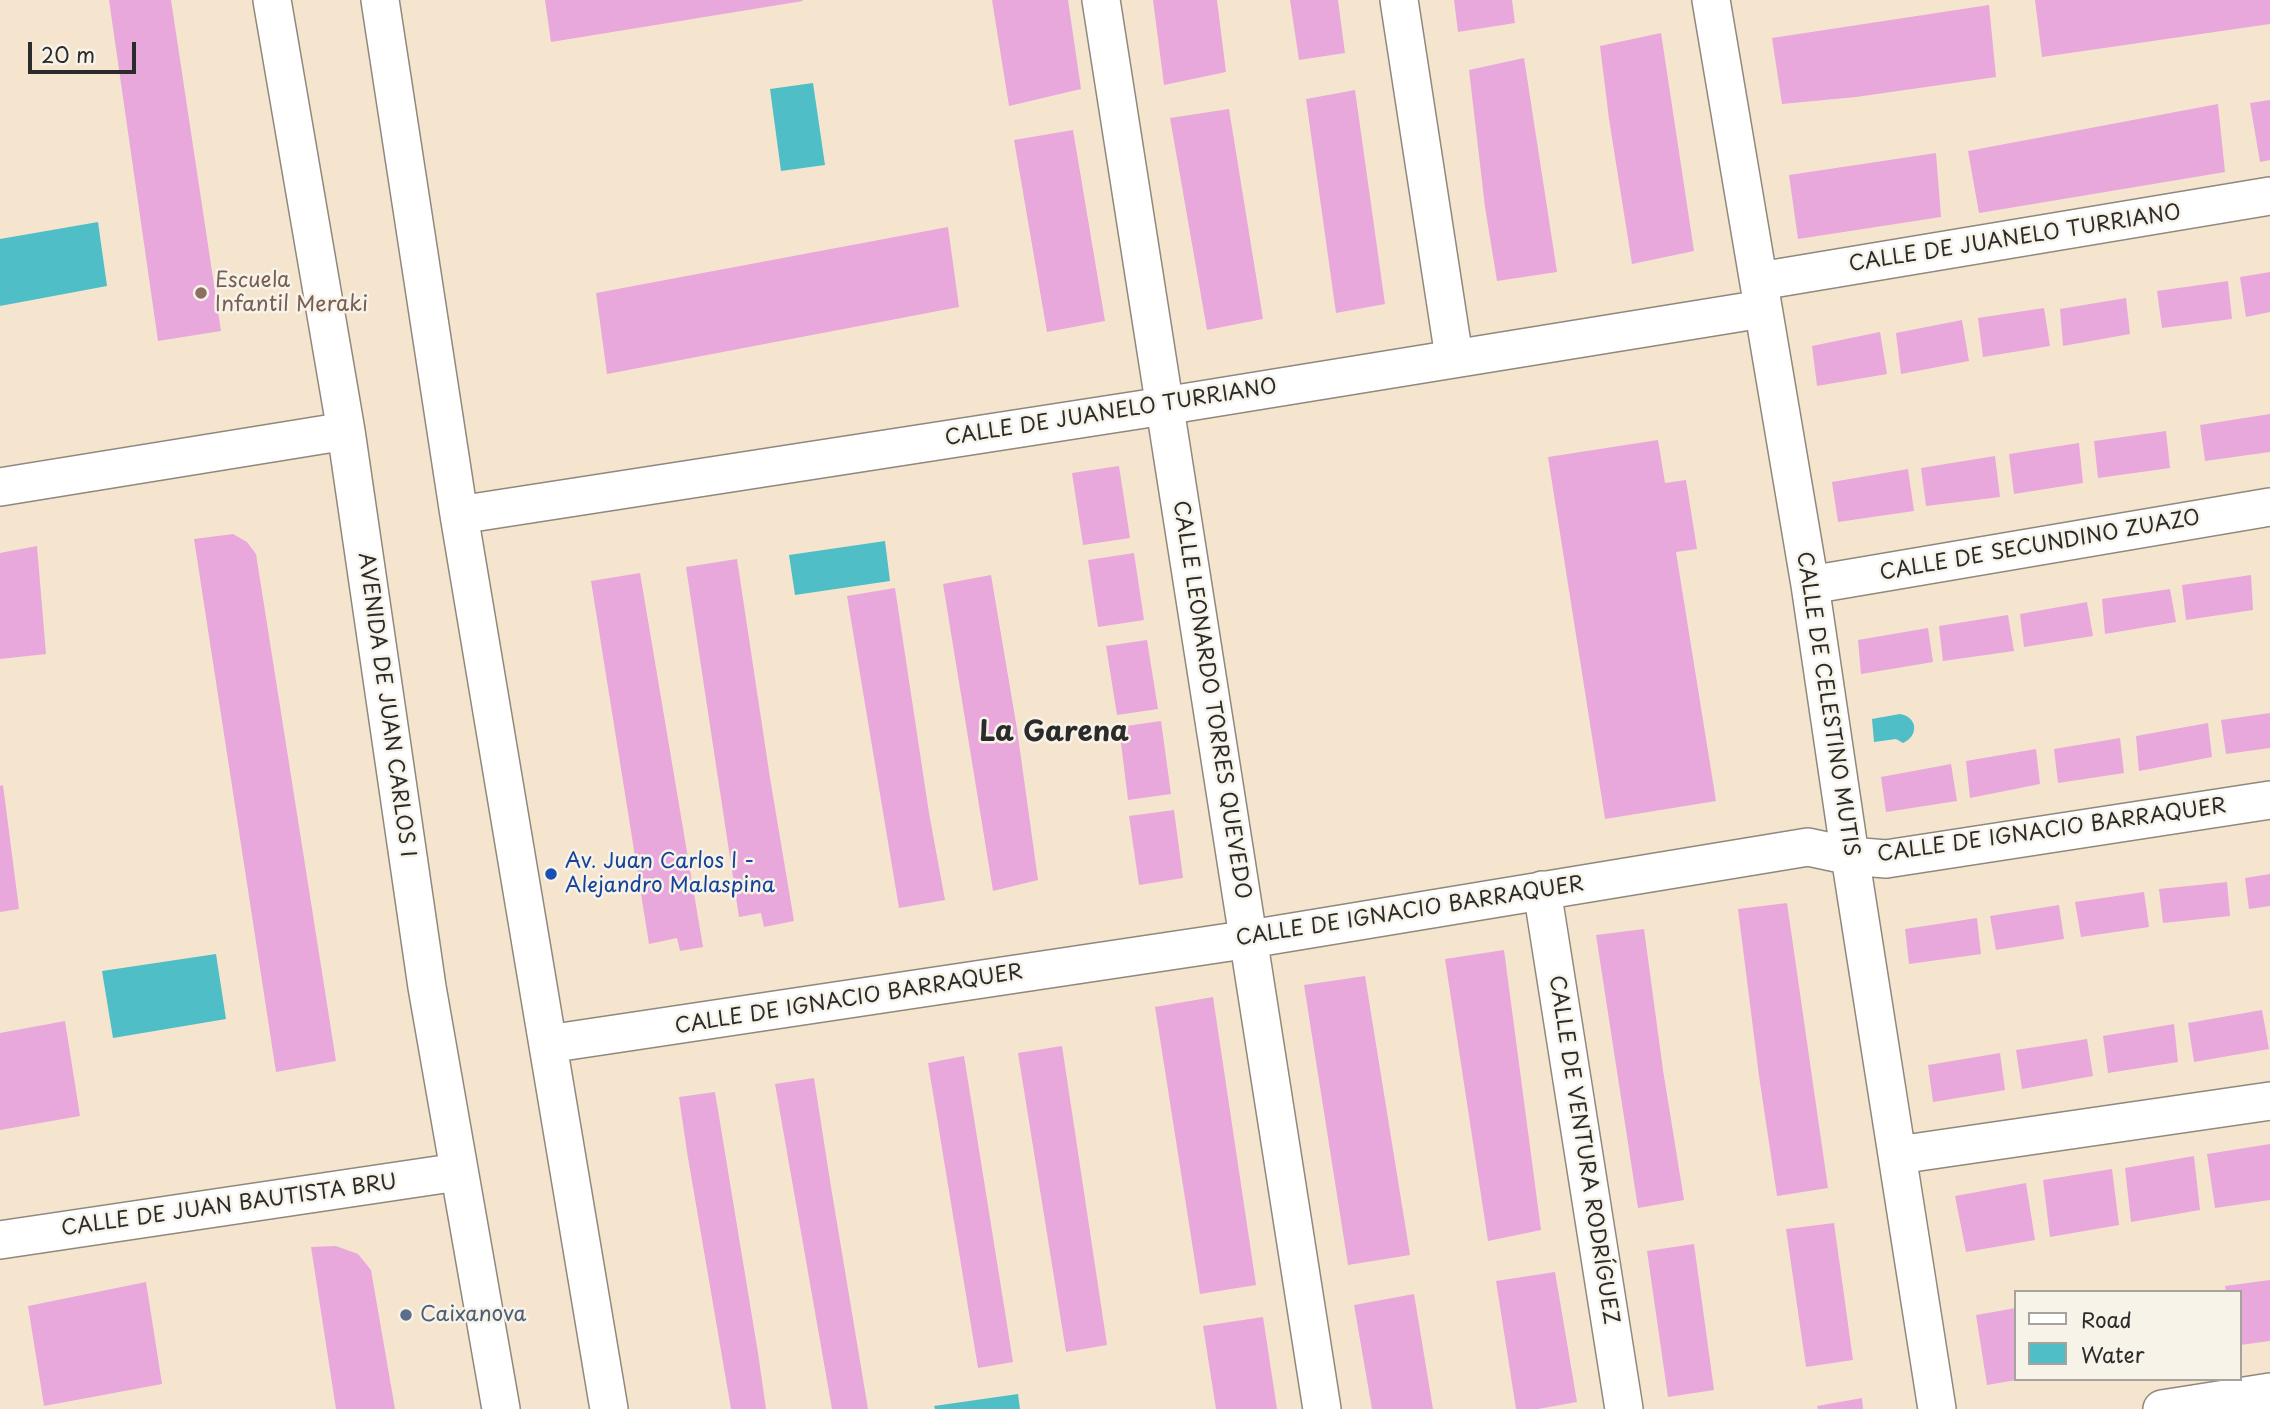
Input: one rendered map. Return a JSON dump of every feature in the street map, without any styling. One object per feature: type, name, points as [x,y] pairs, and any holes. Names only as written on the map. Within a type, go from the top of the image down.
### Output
[{"type":"street","name":"AVENIDA DE JUAN CARLOS I","points":[[272,0],[346,431],[427,987],[501,1409]]},
{"type":"street","points":[[380,0],[459,514],[608,1409]]},
{"type":"street","name":"CALLE LEONARDO TORRES QUEVEDO","points":[[1101,0],[1322,1409]]},
{"type":"street","points":[[1399,0],[1454,357]]},
{"type":"street","name":"CALLE DE CELESTINO MUTIS","points":[[1711,0],[1810,585],[1937,1409]]},
{"type":"street","name":"CALLE DE JUANELO TURRIANO","points":[[459,514],[1164,406],[1454,357],[2270,197]]},
{"type":"street","points":[[0,487],[346,431]]},
{"type":"street","name":"CALLE DE SECUNDINO ZUAZO","points":[[1810,585],[2270,507]]},
{"type":"street","name":"CALLE DE IGNACIO BARRAQUER","points":[[548,1044],[1250,939],[1808,847],[1850,856],[1886,859],[2270,800]]},
{"type":"street","name":"CALLE DE VENTURA RODRÍGUEZ","points":[[1542,890],[1624,1409]]},
{"type":"street","points":[[1898,1155],[2270,1101]]},
{"type":"street","name":"CALLE DE JUAN BAUTISTA BRU","points":[[0,1240],[458,1172]]},
{"type":"street","points":[[2162,1409],[2270,1392]]},
{"type":"water","points":[[813,83],[825,165],[781,171],[770,89]]},
{"type":"water","points":[[98,222],[107,286],[0,306],[0,239]]},
{"type":"water","points":[[885,541],[890,581],[795,595],[789,555]]},
{"type":"water","points":[[1900,714],[1913,723],[1912,736],[1903,743],[1896,739],[1874,742],[1872,719]]},
{"type":"water","points":[[216,954],[226,1019],[113,1038],[102,971]]},
{"type":"water","points":[[1018,1394],[1020,1409],[935,1409],[934,1406]]},
{"type":"building","points":[[109,0],[171,0],[221,331],[158,341]]},
{"type":"building","points":[[545,0],[802,0],[803,1],[551,42]]},
{"type":"building","points":[[992,0],[1068,0],[1081,89],[1009,106]]},
{"type":"building","points":[[1153,0],[1217,0],[1226,72],[1164,85]]},
{"type":"building","points":[[1290,0],[1338,0],[1345,53],[1299,60]]},
{"type":"building","points":[[1454,0],[1512,0],[1515,23],[1458,32]]},
{"type":"building","points":[[2035,0],[2270,0],[2270,24],[2042,57]]},
{"type":"building","points":[[1989,5],[1996,77],[1856,97],[1782,104],[1772,38]]},
{"type":"building","points":[[1661,33],[1694,251],[1632,264],[1600,46]]},
{"type":"building","points":[[1524,58],[1557,272],[1497,281],[1485,207],[1469,70]]},
{"type":"building","points":[[1355,90],[1385,304],[1336,313],[1306,99]]},
{"type":"building","points":[[2270,100],[2270,160],[2260,162],[2250,103]]},
{"type":"building","points":[[2218,104],[2225,172],[1979,213],[1968,151]]},
{"type":"building","points":[[1229,109],[1263,319],[1207,330],[1170,118]]},
{"type":"building","points":[[1073,130],[1105,321],[1047,332],[1014,140]]},
{"type":"building","points":[[1936,153],[1941,217],[1798,239],[1789,175]]},
{"type":"building","points":[[948,227],[959,307],[607,374],[596,293]]},
{"type":"building","points":[[2270,272],[2270,312],[2246,317],[2240,277]]},
{"type":"building","points":[[2228,281],[2232,319],[2162,328],[2157,291]]},
{"type":"building","points":[[2126,298],[2130,334],[2063,346],[2060,309]]},
{"type":"building","points":[[2044,308],[2050,346],[1983,357],[1978,318]]},
{"type":"building","points":[[1962,320],[1969,361],[1901,374],[1896,333]]},
{"type":"building","points":[[1880,332],[1887,374],[1817,386],[1812,346]]},
{"type":"building","points":[[2270,414],[2270,452],[2205,461],[2200,425]]},
{"type":"building","points":[[2166,431],[2170,468],[2098,478],[2094,441]]},
{"type":"building","points":[[1658,440],[1665,483],[1686,480],[1697,549],[1676,552],[1716,801],[1605,819],[1548,457]]},
{"type":"building","points":[[2079,443],[2083,483],[2014,494],[2009,454]]},
{"type":"building","points":[[1995,456],[2000,497],[1926,506],[1921,468]]},
{"type":"building","points":[[1119,466],[1130,538],[1083,545],[1072,473]]},
{"type":"building","points":[[1908,469],[1914,511],[1838,522],[1832,482]]},
{"type":"building","points":[[233,534],[247,542],[256,554],[336,1061],[276,1072],[194,539]]},
{"type":"building","points":[[37,546],[46,654],[0,659],[0,553]]},
{"type":"building","points":[[1134,553],[1144,620],[1098,627],[1088,560]]},
{"type":"building","points":[[737,559],[794,921],[764,927],[761,913],[739,917],[686,567]]},
{"type":"building","points":[[640,573],[703,947],[680,951],[677,938],[649,944],[591,581]]},
{"type":"building","points":[[991,575],[1017,729],[1038,880],[993,891],[943,584]]},
{"type":"building","points":[[2251,575],[2253,610],[2186,620],[2182,585]]},
{"type":"building","points":[[895,588],[945,900],[899,908],[847,596]]},
{"type":"building","points":[[2170,589],[2176,622],[2105,634],[2102,599]]},
{"type":"building","points":[[2087,602],[2093,636],[2024,647],[2020,614]]},
{"type":"building","points":[[2008,615],[2014,651],[1943,661],[1939,626]]},
{"type":"building","points":[[1928,628],[1933,662],[1861,674],[1858,640]]},
{"type":"building","points":[[1147,640],[1158,709],[1117,715],[1106,646]]},
{"type":"building","points":[[2270,713],[2270,748],[2226,754],[2221,720]]},
{"type":"building","points":[[1161,721],[1171,794],[1128,800],[1119,727]]},
{"type":"building","points":[[2208,723],[2212,757],[2139,771],[2136,736]]},
{"type":"building","points":[[2120,738],[2124,773],[2058,783],[2054,749]]},
{"type":"building","points":[[2036,749],[2040,784],[1970,798],[1966,761]]},
{"type":"building","points":[[1951,764],[1957,801],[1886,812],[1881,777]]},
{"type":"building","points":[[3,785],[19,909],[0,912],[0,786]]},
{"type":"building","points":[[1174,810],[1183,878],[1139,885],[1129,816]]},
{"type":"building","points":[[2270,874],[2270,906],[2249,909],[2245,878]]},
{"type":"building","points":[[2227,882],[2230,916],[2163,923],[2159,889]]},
{"type":"building","points":[[2144,892],[2149,927],[2081,937],[2075,902]]},
{"type":"building","points":[[1787,903],[1828,1188],[1777,1196],[1738,909]]},
{"type":"building","points":[[2059,905],[2064,939],[1996,950],[1990,916]]},
{"type":"building","points":[[1977,918],[1981,954],[1909,964],[1905,929]]},
{"type":"building","points":[[1644,929],[1684,1200],[1638,1208],[1596,935]]},
{"type":"building","points":[[1504,950],[1541,1230],[1488,1241],[1445,959]]},
{"type":"building","points":[[1365,976],[1410,1255],[1348,1265],[1304,985]]},
{"type":"building","points":[[1213,997],[1256,1285],[1200,1294],[1155,1007]]},
{"type":"building","points":[[2262,1010],[2269,1049],[2194,1062],[2188,1023]]},
{"type":"building","points":[[65,1021],[80,1116],[0,1130],[0,1033]]},
{"type":"building","points":[[2174,1024],[2178,1062],[2108,1073],[2103,1036]]},
{"type":"building","points":[[2087,1039],[2093,1076],[2022,1089],[2016,1050]]},
{"type":"building","points":[[1062,1046],[1107,1345],[1066,1352],[1018,1053]]},
{"type":"building","points":[[2000,1053],[2005,1090],[1933,1102],[1928,1065]]},
{"type":"building","points":[[964,1056],[1013,1362],[978,1368],[928,1063]]},
{"type":"building","points":[[814,1078],[868,1409],[832,1409],[775,1084]]},
{"type":"building","points":[[715,1092],[766,1409],[731,1409],[687,1152],[679,1097]]},
{"type":"building","points":[[2270,1144],[2270,1200],[2215,1208],[2207,1154]]},
{"type":"building","points":[[2194,1156],[2200,1210],[2131,1222],[2125,1168]]},
{"type":"building","points":[[2112,1169],[2119,1225],[2050,1237],[2043,1180]]},
{"type":"building","points":[[2026,1183],[2035,1240],[1966,1252],[1955,1196]]},
{"type":"building","points":[[1834,1223],[1853,1360],[1806,1367],[1786,1229]]},
{"type":"building","points":[[1694,1244],[1714,1390],[1668,1397],[1647,1251]]},
{"type":"building","points":[[336,1246],[358,1254],[371,1270],[395,1409],[336,1409],[311,1247]]},
{"type":"building","points":[[1555,1272],[1577,1402],[1538,1409],[1516,1409],[1496,1281]]},
{"type":"building","points":[[2270,1280],[2270,1341],[2242,1345],[2242,1290],[2226,1290],[2225,1286]]},
{"type":"building","points":[[146,1282],[162,1384],[44,1406],[28,1306]]},
{"type":"building","points":[[1414,1294],[1433,1409],[1372,1409],[1354,1305]]},
{"type":"building","points":[[2014,1308],[2014,1380],[1987,1385],[1976,1315]]},
{"type":"building","points":[[1263,1317],[1277,1409],[1216,1409],[1203,1326]]},
{"type":"building","points":[[1862,1398],[1863,1409],[1818,1409],[1817,1406]]},
{"type":"place","name":"Escuela Infantil Meraki","points":[[201,293]]},
{"type":"place","name":"Av. Juan Carlos I - Alejandro Malaspina","points":[[551,874]]},
{"type":"place","name":"Caixanova","points":[[406,1315]]},
{"type":"district","name":"La Garena","points":[[1054,733]]}]
